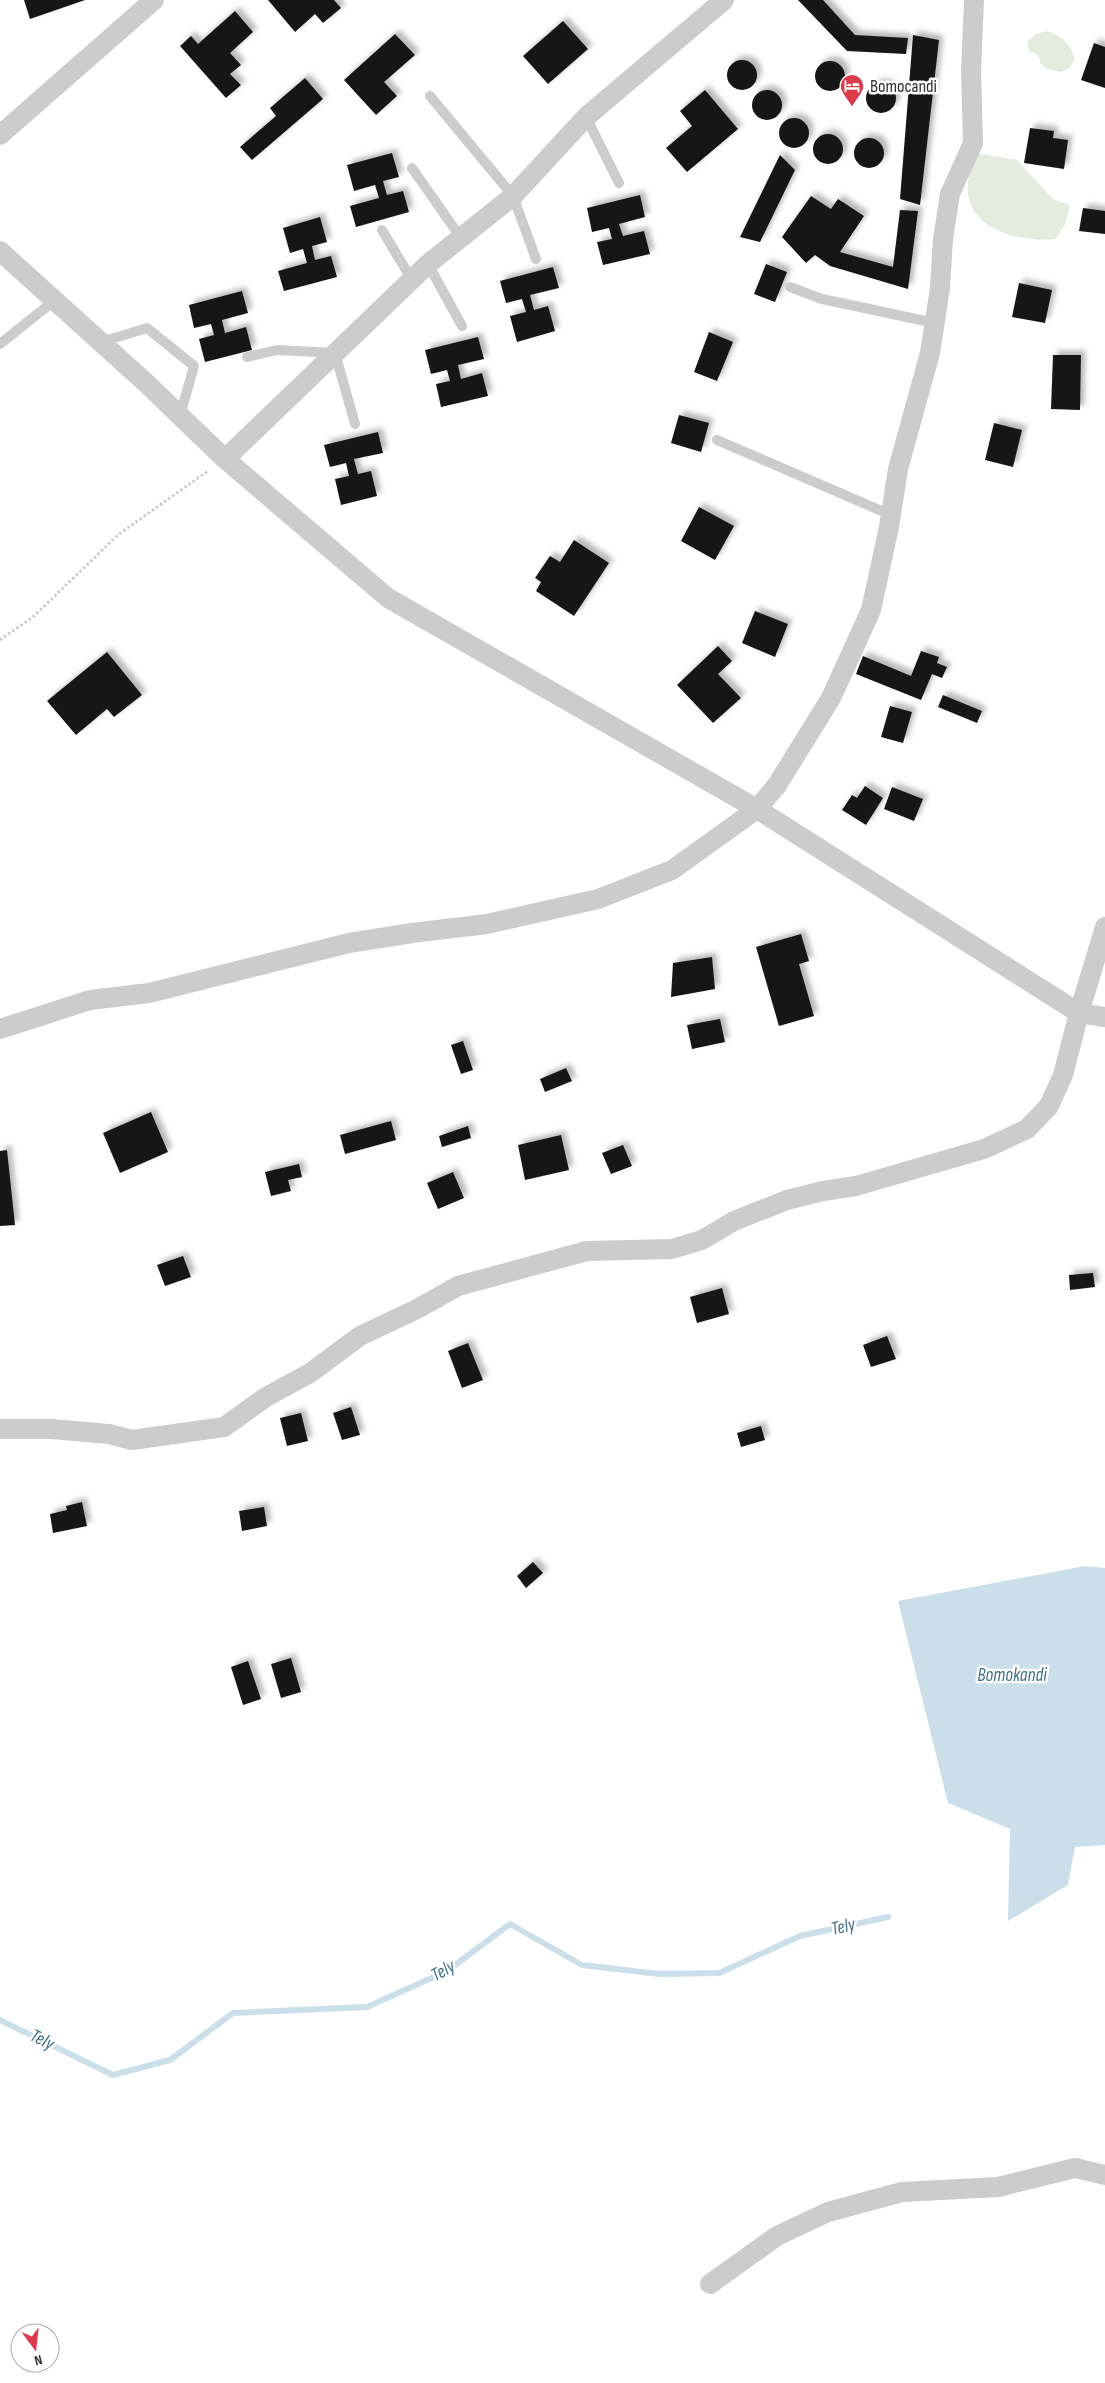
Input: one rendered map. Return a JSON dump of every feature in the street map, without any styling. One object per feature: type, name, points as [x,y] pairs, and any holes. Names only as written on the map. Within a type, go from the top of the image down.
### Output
[{"type":"street","points":[[0,135],[154,0]]},
{"type":"street","points":[[0,1030],[90,1000],[149,993],[349,943],[487,924],[598,899],[672,870],[757,809],[777,785],[831,698],[871,610],[891,516],[898,468],[921,391],[935,323],[940,288],[943,239],[950,194],[973,143],[971,72],[974,0]]},
{"type":"street","points":[[224,459],[428,264],[513,196],[586,117],[716,2]]},
{"type":"street","points":[[0,251],[101,342],[224,459],[388,598],[757,809],[1079,1012],[1105,1017]]},
{"type":"street","points":[[0,1429],[52,1429],[109,1434],[132,1440],[224,1427],[266,1397],[310,1373],[360,1336],[417,1309],[458,1286],[587,1251],[672,1249],[702,1240],[734,1221],[787,1200],[823,1190],[856,1186],[984,1149],[1027,1129],[1049,1106],[1063,1075],[1079,1012],[1105,927]]},
{"type":"street","points":[[710,2284],[777,2236],[828,2212],[902,2192],[998,2187],[1075,2168],[1105,2175]]},
{"type":"lane","points":[[430,96],[513,196],[536,259]]},
{"type":"lane","points":[[586,117],[619,183]]},
{"type":"lane","points":[[412,168],[461,238]]},
{"type":"lane","points":[[382,230],[412,280]]},
{"type":"lane","points":[[428,264],[462,326]]},
{"type":"lane","points":[[790,287],[822,299],[935,323]]},
{"type":"lane","points":[[0,344],[55,300]]},
{"type":"lane","points":[[101,342],[147,328],[194,366],[180,416]]},
{"type":"lane","points":[[247,357],[277,350],[335,353],[355,424]]},
{"type":"lane","points":[[717,440],[891,516]]},
{"type":"path","points":[[0,640],[33,617],[119,534],[224,459]]},
{"type":"shaded area","points":[[1046,31],[1064,40],[1070,49],[1075,59],[1069,69],[1061,72],[1047,69],[1040,63],[1040,59],[1035,53],[1030,52],[1027,42],[1036,34]]},
{"type":"shaded area","points":[[977,153],[1017,160],[1053,199],[1070,205],[1065,225],[1056,239],[1027,239],[997,230],[984,222],[975,212],[969,199],[968,183]]},
{"type":"water","name":"Bomokandi","points":[[1085,1566],[1105,1568],[1105,1845],[1075,1847],[1068,1885],[1008,1921],[1010,1829],[948,1803],[898,1601]]},
{"type":"building","points":[[24,0],[85,0],[30,19]]},
{"type":"building","points":[[268,0],[334,0],[341,8],[323,23],[315,14],[295,32]]},
{"type":"building","points":[[798,0],[823,0],[855,35],[908,38],[906,54],[847,51]]},
{"type":"building","points":[[235,11],[253,32],[230,53],[241,65],[230,74],[241,85],[226,98],[180,46],[191,36],[198,44]]},
{"type":"building","points":[[563,21],[588,49],[548,84],[523,56]]},
{"type":"building","points":[[395,34],[415,55],[384,82],[397,96],[376,115],[344,80]]},
{"type":"building","points":[[913,35],[939,40],[920,205],[900,199]]},
{"type":"building","points":[[1094,43],[1105,47],[1105,88],[1081,80]]},
{"type":"building","points":[[742,60],[748,61],[756,69],[756,81],[748,89],[742,90],[736,89],[728,81],[727,75],[728,69],[736,61]]},
{"type":"building","points":[[830,61],[836,62],[844,70],[844,82],[836,90],[830,91],[824,90],[816,82],[815,76],[816,70],[824,62]]},
{"type":"building","points":[[305,78],[323,99],[252,160],[240,147],[276,116],[270,108]]},
{"type":"building","points":[[881,83],[887,84],[895,92],[895,104],[887,112],[881,113],[875,112],[867,104],[866,98],[867,92],[875,84]]},
{"type":"building","points":[[705,90],[738,129],[687,172],[666,148],[692,126],[680,111]]},
{"type":"building","points":[[767,90],[777,95],[782,105],[777,115],[767,120],[757,115],[752,105],[757,95]]},
{"type":"building","points":[[794,118],[800,119],[808,127],[808,139],[800,147],[794,148],[788,147],[780,139],[779,133],[780,127],[788,119]]},
{"type":"building","points":[[1030,128],[1054,131],[1053,138],[1068,140],[1064,169],[1024,163]]},
{"type":"building","points":[[828,134],[834,135],[842,143],[842,155],[834,163],[828,164],[822,163],[814,155],[813,149],[814,143],[822,135]]},
{"type":"building","points":[[869,138],[875,139],[883,147],[883,159],[875,167],[869,168],[863,167],[855,159],[854,153],[855,147],[863,139]]},
{"type":"building","points":[[392,153],[399,177],[383,181],[387,195],[403,191],[409,212],[356,227],[350,206],[379,198],[375,185],[354,191],[347,165]]},
{"type":"building","points":[[780,155],[795,170],[760,242],[740,237]]},
{"type":"building","points":[[640,195],[645,217],[619,224],[623,236],[644,231],[650,254],[603,265],[597,242],[612,239],[609,228],[592,232],[587,208]]},
{"type":"building","points":[[811,196],[831,209],[838,199],[864,216],[840,252],[893,267],[900,210],[918,211],[908,289],[830,266],[815,255],[806,263],[782,237]]},
{"type":"building","points":[[1083,208],[1105,211],[1105,234],[1079,231]]},
{"type":"building","points":[[320,217],[327,242],[312,246],[315,260],[331,256],[337,277],[284,291],[278,271],[307,263],[303,249],[290,253],[283,228]]},
{"type":"building","points":[[766,264],[787,272],[775,302],[754,294]]},
{"type":"building","points":[[553,267],[559,288],[530,295],[534,310],[548,306],[555,331],[517,342],[510,316],[526,312],[522,299],[506,303],[500,281]]},
{"type":"building","points":[[1019,283],[1052,290],[1045,323],[1012,317]]},
{"type":"building","points":[[242,291],[248,313],[222,320],[225,333],[246,327],[252,350],[205,362],[199,339],[214,335],[211,324],[194,328],[189,305]]},
{"type":"building","points":[[709,332],[733,342],[717,381],[694,372]]},
{"type":"building","points":[[478,337],[484,359],[458,365],[461,379],[482,373],[488,396],[441,407],[436,384],[450,381],[447,370],[431,374],[425,350]]},
{"type":"building","points":[[1053,355],[1081,355],[1080,410],[1051,409]]},
{"type":"building","points":[[679,415],[709,423],[701,452],[671,443]]},
{"type":"building","points":[[994,423],[1022,430],[1013,467],[985,460]]},
{"type":"building","points":[[378,432],[383,453],[354,459],[358,474],[371,471],[377,496],[341,505],[335,479],[349,476],[346,463],[330,467],[324,445]]},
{"type":"building","points":[[699,507],[734,526],[715,560],[681,541]]},
{"type":"building","points":[[574,540],[609,563],[574,616],[536,591],[541,582],[535,578],[550,556],[560,562]]},
{"type":"building","points":[[755,611],[788,624],[775,657],[742,643]]},
{"type":"building","points":[[718,646],[732,661],[718,674],[741,698],[713,723],[677,685]]},
{"type":"building","points":[[921,651],[939,657],[937,663],[947,667],[942,678],[932,674],[921,700],[856,674],[863,656],[911,676]]},
{"type":"building","points":[[107,652],[142,695],[114,717],[107,709],[76,735],[47,701]]},
{"type":"building","points":[[943,695],[982,711],[977,723],[938,707]]},
{"type":"building","points":[[890,706],[912,712],[903,743],[881,737]]},
{"type":"building","points":[[865,786],[883,798],[866,825],[842,810],[852,795],[857,798]]},
{"type":"building","points":[[892,787],[923,799],[914,821],[884,809]]},
{"type":"building","points":[[801,934],[809,961],[799,964],[814,1016],[779,1026],[756,947]]},
{"type":"building","points":[[712,957],[715,989],[671,997],[673,963]]},
{"type":"building","points":[[720,1019],[725,1042],[692,1049],[687,1025]]},
{"type":"building","points":[[463,1041],[473,1070],[461,1074],[451,1045]]},
{"type":"building","points":[[566,1068],[572,1081],[545,1092],[540,1079]]},
{"type":"building","points":[[151,1112],[168,1152],[120,1173],[103,1133]]},
{"type":"building","points":[[391,1121],[396,1140],[345,1154],[340,1135]]},
{"type":"building","points":[[468,1126],[471,1138],[442,1147],[439,1136]]},
{"type":"building","points":[[561,1135],[569,1170],[525,1180],[518,1145]]},
{"type":"building","points":[[623,1145],[632,1166],[611,1174],[602,1153]]},
{"type":"building","points":[[7,1150],[15,1225],[0,1226],[0,1151]]},
{"type":"building","points":[[299,1164],[302,1177],[288,1180],[291,1191],[271,1196],[265,1172]]},
{"type":"building","points":[[453,1172],[464,1198],[438,1209],[427,1183]]},
{"type":"building","points":[[183,1256],[191,1277],[165,1286],[157,1265]]},
{"type":"building","points":[[1093,1273],[1095,1287],[1070,1290],[1069,1275]]},
{"type":"building","points":[[722,1288],[729,1314],[697,1323],[690,1297]]},
{"type":"building","points":[[887,1336],[896,1359],[871,1367],[863,1345]]},
{"type":"building","points":[[468,1343],[483,1380],[462,1388],[448,1351]]},
{"type":"building","points":[[351,1407],[360,1435],[342,1440],[333,1413]]},
{"type":"building","points":[[301,1413],[308,1441],[287,1446],[280,1418]]},
{"type":"building","points":[[761,1426],[765,1440],[741,1447],[737,1433]]},
{"type":"building","points":[[82,1502],[87,1526],[53,1533],[50,1514],[67,1510],[66,1506]]},
{"type":"building","points":[[264,1507],[267,1526],[242,1531],[239,1511]]},
{"type":"building","points":[[533,1562],[543,1573],[526,1588],[517,1576]]},
{"type":"building","points":[[291,1658],[301,1692],[281,1698],[271,1664]]},
{"type":"building","points":[[248,1661],[261,1699],[243,1705],[231,1667]]},
{"type":"waterway","name":"Tely","points":[[0,2020],[113,2075],[170,2060],[233,2013],[367,2007],[447,1971],[510,1924],[582,1965],[659,1974],[719,1973],[800,1936],[888,1917]]},
{"type":"place","name":"Bomocandi","points":[[852,107]]}]
